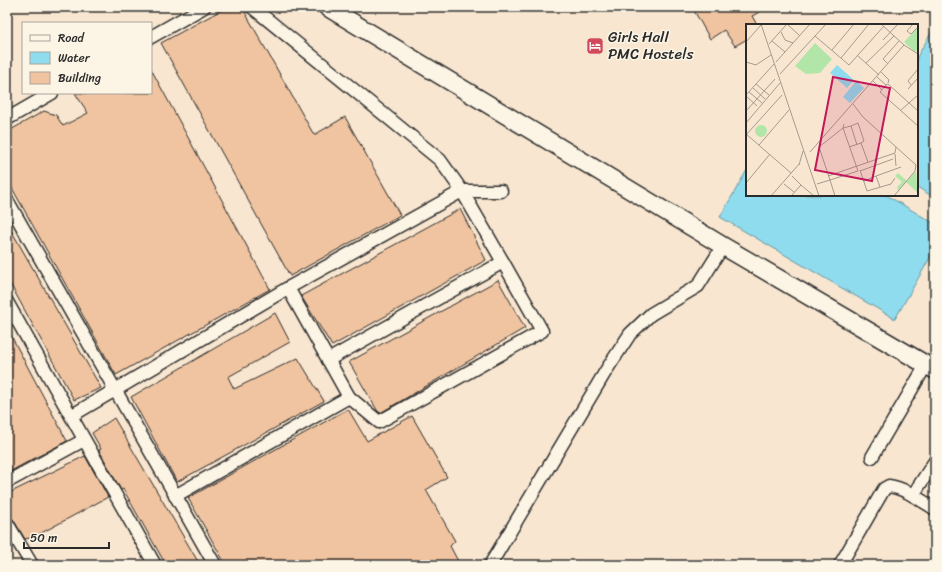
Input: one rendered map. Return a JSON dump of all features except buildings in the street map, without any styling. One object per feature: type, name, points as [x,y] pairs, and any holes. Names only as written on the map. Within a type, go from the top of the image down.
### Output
[{"type":"street","points":[[152,36],[204,7]]},
{"type":"street","points":[[252,7],[440,160],[462,191],[542,331],[379,422],[349,397],[288,288]]},
{"type":"street","points":[[327,7],[723,246],[930,368],[872,457]]},
{"type":"street","points":[[7,119],[50,94]]},
{"type":"street","points":[[71,416],[288,288],[462,191],[501,191]]},
{"type":"street","points":[[7,200],[215,565]]},
{"type":"street","points":[[490,565],[607,369],[630,334],[651,314],[698,286],[723,246]]},
{"type":"street","points":[[328,360],[503,262]]},
{"type":"street","points":[[7,302],[155,565]]},
{"type":"street","points":[[175,496],[349,397]]},
{"type":"street","points":[[7,482],[84,440]]},
{"type":"street","points":[[913,495],[935,461]]},
{"type":"street","points":[[840,565],[884,489],[889,486],[895,486],[913,495],[935,509]]},
{"type":"street","points":[[7,523],[32,565]]},
{"type":"water","points":[[935,26],[935,198],[918,188],[918,55]]},
{"type":"water","points":[[746,172],[746,196],[888,196],[935,224],[935,249],[895,319],[720,217]]},
{"type":"place","name":"Girls Hall PMC Hostels","points":[[595,46]]}]
